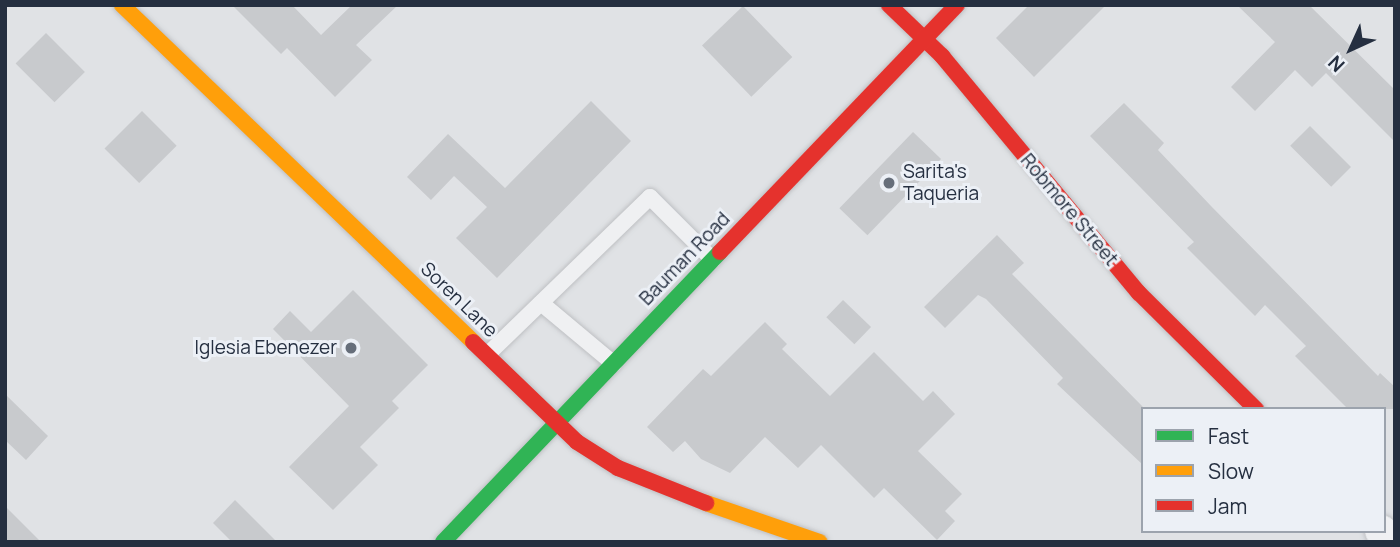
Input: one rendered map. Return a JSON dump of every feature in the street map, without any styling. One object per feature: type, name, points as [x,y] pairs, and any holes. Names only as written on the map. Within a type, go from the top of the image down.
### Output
[{"type":"street","name":"Soren Lane","points":[[121,5],[577,442],[618,468],[819,542]]},
{"type":"street","name":"Robmore Street","points":[[889,5],[924,40],[1139,293],[1254,407]]},
{"type":"street","name":"Bauman Road","points":[[443,542],[957,5]]},
{"type":"lane","points":[[486,355],[650,197],[713,260]]},
{"type":"lane","points":[[541,303],[614,364]]},
{"type":"building","points":[[232,5],[292,5],[321,35],[352,5],[398,5],[356,45],[372,60],[335,97],[287,48],[281,54]]},
{"type":"building","points":[[1029,5],[1106,5],[1034,77],[996,38]]},
{"type":"building","points":[[1237,5],[1309,5],[1395,90],[1395,142],[1326,73],[1312,87],[1295,70],[1255,111],[1231,87],[1275,42]]},
{"type":"building","points":[[743,6],[792,57],[751,97],[702,46]]},
{"type":"building","points":[[46,33],[85,72],[54,102],[16,63]]},
{"type":"building","points":[[591,101],[631,141],[497,278],[456,238],[487,207],[454,176],[431,200],[407,177],[448,134],[505,188]]},
{"type":"building","points":[[1124,103],[1164,143],[1158,150],[1211,206],[1378,376],[1380,373],[1395,387],[1395,409],[1346,407],[1295,356],[1306,346],[1265,305],[1255,316],[1187,248],[1194,242],[1090,136]]},
{"type":"building","points":[[142,111],[177,146],[139,183],[105,148]]},
{"type":"building","points":[[1310,126],[1351,167],[1331,187],[1290,146]]},
{"type":"building","name":"Sarita's Taqueria","points":[[913,132],[941,159],[867,235],[839,208]]},
{"type":"building","points":[[997,235],[1024,263],[1012,274],[1143,407],[1141,463],[1057,384],[1063,378],[986,299],[978,295],[945,328],[924,307]]},
{"type":"building","name":"Iglesia Ebenezer","points":[[353,290],[428,365],[392,401],[399,408],[360,447],[378,465],[333,510],[289,467],[349,406],[273,329],[290,311],[311,332]]},
{"type":"building","points":[[843,300],[871,327],[854,344],[826,317]]},
{"type":"building","points":[[765,322],[787,344],[782,349],[830,396],[874,352],[923,401],[933,391],[955,414],[918,451],[962,494],[945,511],[955,521],[937,540],[884,488],[874,498],[821,445],[798,468],[765,437],[730,473],[701,459],[685,441],[673,452],[647,427],[703,369],[711,376]]},
{"type":"building","points":[[5,394],[48,436],[26,460],[5,440]]},
{"type":"building","points":[[235,500],[277,542],[232,542],[213,523]]},
{"type":"building","points":[[5,506],[41,542],[5,542]]},
{"type":"traffic: fast","points":[[443,542],[720,252]]},
{"type":"traffic: slow","points":[[122,5],[473,342]]},
{"type":"traffic: slow","points":[[706,503],[819,542]]},
{"type":"traffic: jam","points":[[889,5],[942,56],[1139,293],[1254,407]]},
{"type":"traffic: jam","points":[[720,252],[957,5]]},
{"type":"traffic: jam","points":[[473,342],[577,442],[618,468],[706,503]]},
{"type":"place","name":"Sarita's Taqueria","points":[[889,183]]},
{"type":"place","name":"Iglesia Ebenezer","points":[[351,348]]}]
